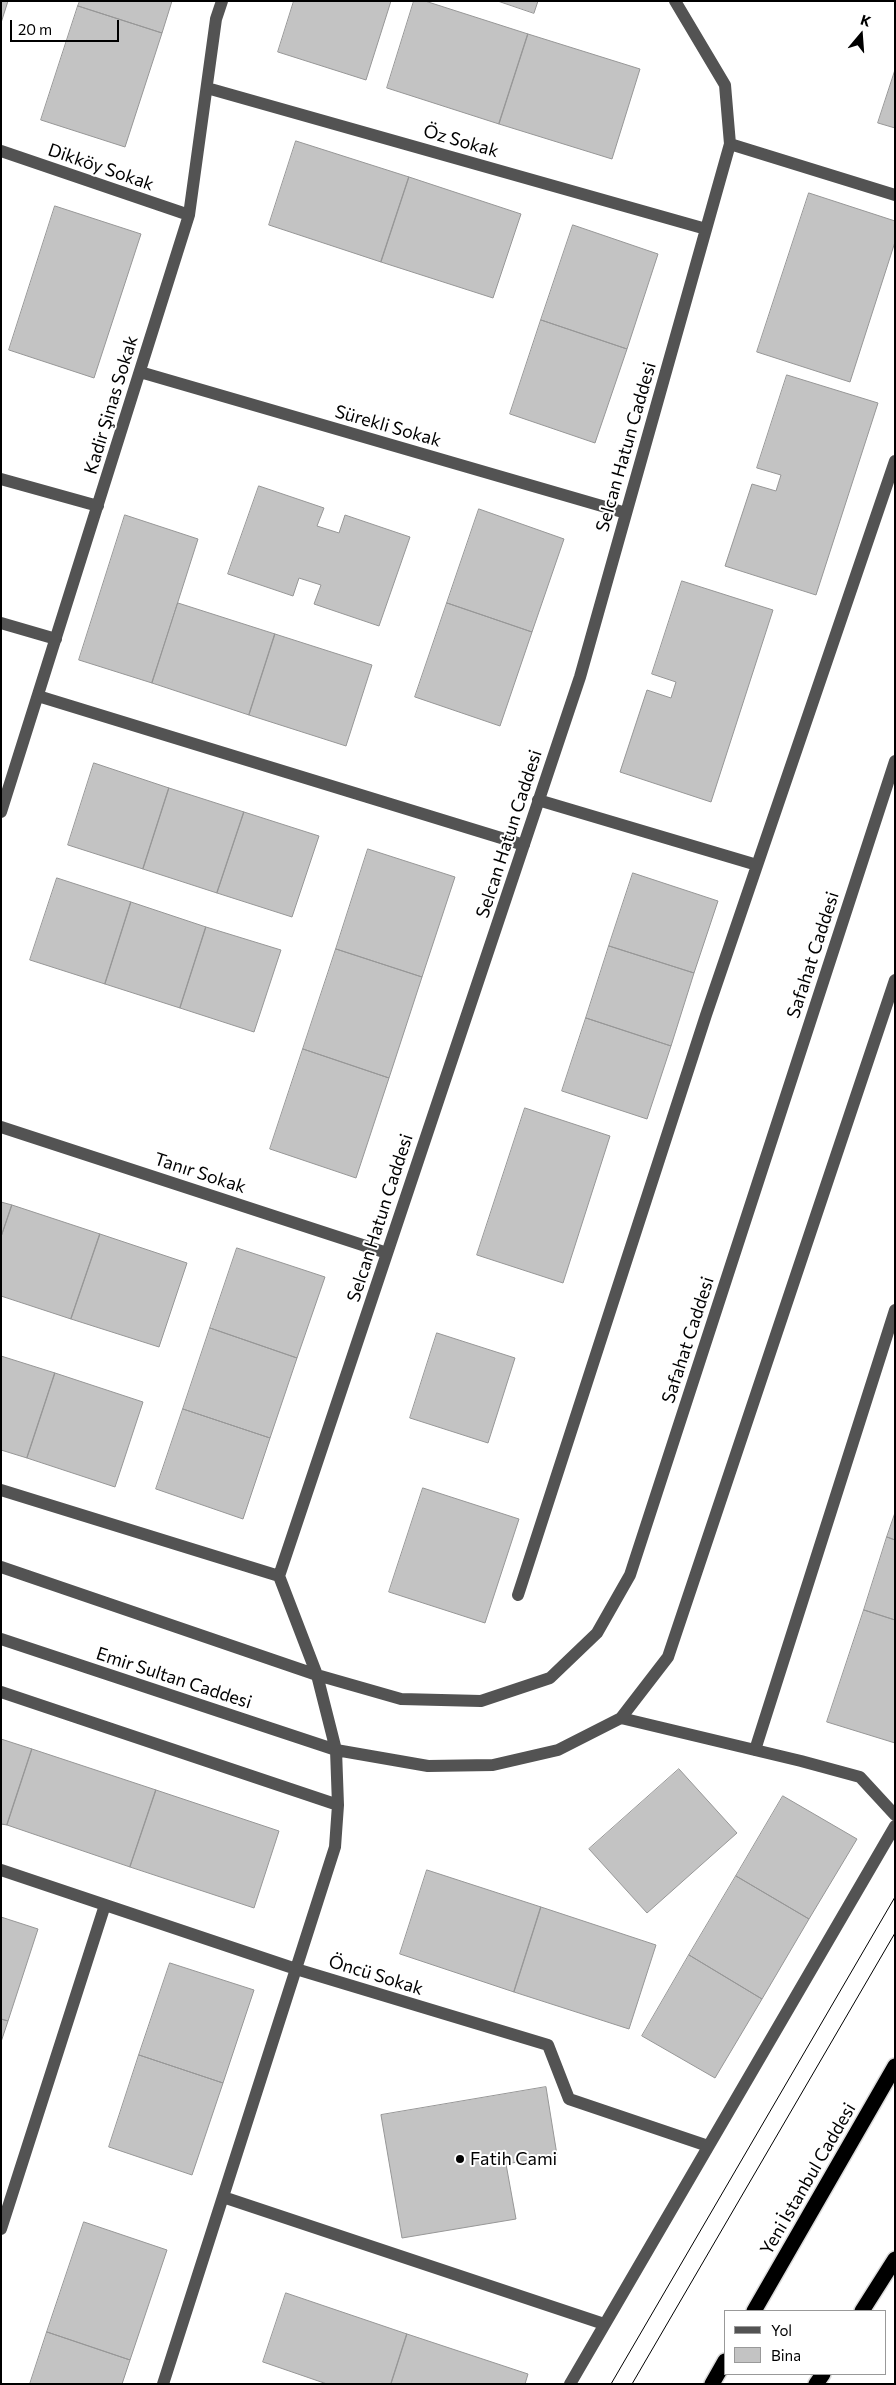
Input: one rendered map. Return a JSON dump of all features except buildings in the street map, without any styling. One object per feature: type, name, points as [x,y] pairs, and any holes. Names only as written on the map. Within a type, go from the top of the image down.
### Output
[{"type":"highway","name":"Yeni İstanbul Caddesi","points":[[755,2310],[895,2066]]},
{"type":"highway","points":[[863,2310],[895,2259]]},
{"type":"highway","points":[[712,2384],[724,2363]]},
{"type":"street","name":"Kadir Şinas Sokak","points":[[1,812],[189,215],[216,19],[222,1]]},
{"type":"street","name":"Selcan Hatun Caddesi","points":[[279,1576],[580,677],[730,144],[725,85],[675,1]]},
{"type":"street","name":"Öz Sokak","points":[[207,88],[706,229]]},
{"type":"street","points":[[730,144],[895,195]]},
{"type":"street","name":"Dikköy Sokak","points":[[1,151],[189,215]]},
{"type":"street","name":"Sürekli Sokak","points":[[140,372],[626,513]]},
{"type":"street","points":[[518,1595],[757,865],[895,461]]},
{"type":"street","points":[[1,480],[98,506]]},
{"type":"street","points":[[1,623],[56,639]]},
{"type":"street","points":[[38,696],[524,845]]},
{"type":"street","name":"Safahat Caddesi","points":[[316,1675],[401,1698],[481,1701],[550,1678],[597,1633],[630,1575],[895,761]]},
{"type":"street","points":[[538,800],[757,865]]},
{"type":"street","points":[[336,1750],[428,1766],[493,1765],[558,1750],[621,1718],[668,1657],[895,980]]},
{"type":"street","name":"Tanır Sokak","points":[[1,1127],[387,1252]]},
{"type":"street","points":[[755,1750],[895,1310]]},
{"type":"street","points":[[1,1490],[279,1576],[316,1675],[336,1750],[338,1805],[335,1847],[162,2384]]},
{"type":"street","points":[[1,1566],[316,1675]]},
{"type":"street","name":"Emir Sultan Caddesi","points":[[1,1639],[336,1750]]},
{"type":"street","points":[[1,1692],[338,1805]]},
{"type":"street","points":[[621,1718],[860,1777],[895,1815]]},
{"type":"street","points":[[570,2384],[895,1826]]},
{"type":"street","name":"Öncü Sokak","points":[[1,1870],[296,1969],[548,2045],[569,2098],[708,2146]]},
{"type":"street","points":[[1,2229],[5,2205],[105,1905]]},
{"type":"street","points":[[223,2197],[604,2324]]},
{"type":"tram line","points":[[611,2384],[895,1897]]},
{"type":"tram line","points":[[632,2384],[895,1933]]},
{"type":"place","name":"Fatih Cami","points":[[460,2159]]}]
